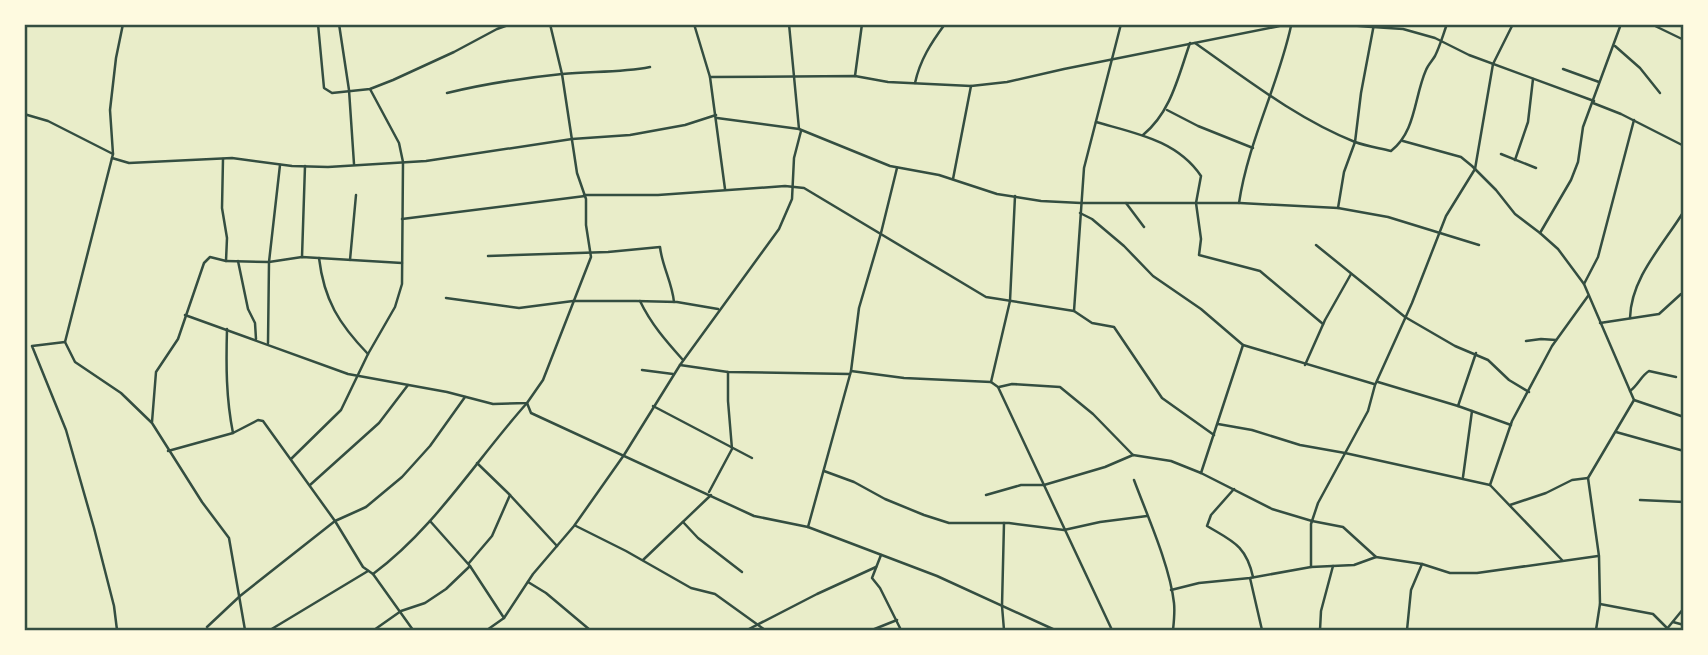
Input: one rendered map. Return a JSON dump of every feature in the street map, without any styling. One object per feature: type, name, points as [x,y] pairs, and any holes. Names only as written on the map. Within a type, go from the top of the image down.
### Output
[{"type":"street","points":[[123,24],[110,110],[112,156],[65,342],[75,362],[121,393],[152,423],[168,451],[229,538],[245,631]]},
{"type":"street","points":[[318,24],[324,88],[332,93],[370,89],[511,24]]},
{"type":"street","points":[[339,24],[349,90],[354,164]]},
{"type":"street","points":[[373,574],[395,557],[430,521],[543,380],[591,257],[584,196],[576,173],[562,74],[550,24]]},
{"type":"street","points":[[694,24],[710,77],[725,189]]},
{"type":"street","points":[[487,631],[504,618],[528,582],[574,526],[624,455],[673,374],[779,229],[792,199],[794,159],[800,130],[789,24]]},
{"type":"street","points":[[855,76],[862,24]]},
{"type":"street","points":[[915,84],[918,68],[929,46],[945,24]]},
{"type":"street","points":[[1074,311],[1084,168],[1121,24]]},
{"type":"street","points":[[1192,43],[1271,96],[1355,142],[1391,152],[1403,141],[1419,98],[1425,71],[1447,24]]},
{"type":"street","points":[[1311,567],[1312,521],[1318,503],[1368,411],[1376,383],[1446,216],[1475,169],[1493,64],[1513,24]]},
{"type":"street","points":[[1540,233],[1571,180],[1578,162],[1584,127],[1621,24]]},
{"type":"street","points":[[1651,24],[1684,40]]},
{"type":"street","points":[[710,77],[855,76],[915,84],[971,86],[1007,82],[1270,26],[1373,26],[1403,29],[1441,41],[1593,102],[1684,146]]},
{"type":"street","points":[[1239,203],[1244,171],[1271,96],[1291,26]]},
{"type":"street","points":[[1338,208],[1344,172],[1355,142],[1373,26]]},
{"type":"street","points":[[1142,135],[1155,125],[1166,109],[1192,43]]},
{"type":"street","points":[[1615,46],[1640,68],[1660,93]]},
{"type":"street","points":[[447,93],[474,86],[562,74],[623,72],[650,67]]},
{"type":"street","points":[[1563,69],[1600,82]]},
{"type":"street","points":[[1515,160],[1528,122],[1532,79]]},
{"type":"street","points":[[953,180],[971,86]]},
{"type":"street","points":[[291,459],[341,410],[395,307],[402,284],[403,162],[399,144],[370,89]]},
{"type":"street","points":[[1166,109],[1198,126],[1253,148]]},
{"type":"street","points":[[24,114],[48,121],[129,163],[223,159],[305,166],[426,161],[572,139],[630,135],[685,125],[716,116],[800,130],[897,168],[953,180],[997,194],[1081,203],[1239,203],[1338,208],[1388,217],[1479,244]]},
{"type":"street","points":[[1584,284],[1598,257],[1634,120]]},
{"type":"street","points":[[1096,122],[1166,145],[1193,164],[1201,176],[1196,203],[1201,239],[1199,255],[1261,271],[1323,324]]},
{"type":"street","points":[[1403,141],[1461,157],[1496,190],[1515,214],[1558,249],[1584,284],[1634,400],[1684,417]]},
{"type":"street","points":[[1501,154],[1536,168]]},
{"type":"street","points":[[223,159],[222,208],[227,238],[226,261]]},
{"type":"street","points":[[268,343],[268,262],[280,165]]},
{"type":"street","points":[[302,257],[305,166]]},
{"type":"street","points":[[808,527],[851,372],[859,308],[897,168]]},
{"type":"street","points":[[401,219],[584,196],[804,188],[986,297],[1074,311],[1091,323],[1114,327],[1162,398],[1214,435]]},
{"type":"street","points":[[350,260],[356,195]]},
{"type":"street","points":[[991,383],[1010,301],[1015,197]]},
{"type":"street","points":[[1126,203],[1144,227]]},
{"type":"street","points":[[1630,317],[1630,303],[1638,282],[1684,211]]},
{"type":"street","points":[[1080,213],[1092,219],[1124,246],[1153,276],[1201,309],[1243,345],[1305,365],[1458,406],[1511,425]]},
{"type":"street","points":[[1316,245],[1405,317],[1455,346],[1488,360],[1509,380],[1529,392]]},
{"type":"street","points":[[488,256],[660,247],[674,302]]},
{"type":"street","points":[[152,423],[156,372],[178,339],[206,260],[210,257],[226,261],[268,262],[302,257],[402,262]]},
{"type":"street","points":[[319,258],[321,277],[332,309],[348,333],[368,354]]},
{"type":"street","points":[[239,261],[248,309],[255,323],[256,339]]},
{"type":"street","points":[[1305,365],[1323,324],[1352,273]]},
{"type":"street","points":[[1600,323],[1659,314],[1681,294]]},
{"type":"street","points":[[1490,485],[1511,425],[1556,340],[1589,295]]},
{"type":"street","points":[[446,298],[519,308],[573,301],[640,301],[674,302],[719,309]]},
{"type":"street","points":[[640,301],[647,316],[683,360]]},
{"type":"street","points":[[185,315],[348,374],[493,404],[527,403]]},
{"type":"street","points":[[227,329],[225,374],[227,407],[233,433]]},
{"type":"street","points":[[1525,341],[1556,340]]},
{"type":"street","points":[[65,342],[32,346],[66,430],[114,606],[117,631]]},
{"type":"street","points":[[1200,473],[1243,345]]},
{"type":"street","points":[[1458,406],[1476,353]]},
{"type":"street","points":[[680,365],[729,372],[851,372],[991,383],[998,387],[1112,631]]},
{"type":"street","points":[[642,369],[673,374]]},
{"type":"street","points":[[1630,391],[1648,371],[1676,377]]},
{"type":"street","points":[[643,560],[710,494],[732,449],[728,401],[729,372]]},
{"type":"street","points":[[998,387],[1012,384],[1060,387],[1093,414],[1133,455]]},
{"type":"street","points":[[310,485],[379,423],[408,385]]},
{"type":"street","points":[[207,627],[240,596],[335,521],[366,507],[402,477],[430,446],[465,397]]},
{"type":"street","points":[[1596,631],[1600,604],[1599,556],[1588,478],[1634,400]]},
{"type":"street","points":[[527,403],[531,413],[754,516],[808,527],[937,576],[1055,631]]},
{"type":"street","points":[[653,406],[752,458]]},
{"type":"street","points":[[1463,477],[1472,411]]},
{"type":"street","points":[[168,451],[233,433],[258,420],[263,421],[335,521],[363,567],[373,574],[413,631]]},
{"type":"street","points":[[1218,424],[1252,430],[1300,445],[1463,477],[1490,485],[1562,561]]},
{"type":"street","points":[[1615,432],[1684,451]]},
{"type":"street","points":[[986,495],[1021,485],[1045,485],[1105,467],[1133,455],[1171,461],[1272,509],[1343,527],[1377,557]]},
{"type":"street","points":[[477,463],[558,546]]},
{"type":"street","points":[[824,471],[854,482],[885,499],[949,523],[1004,523],[1064,530],[1147,516]]},
{"type":"street","points":[[1510,505],[1546,494],[1572,480],[1588,478]]},
{"type":"street","points":[[1134,481],[1161,554],[1171,590],[1174,602],[1173,631]]},
{"type":"street","points":[[1234,489],[1211,515],[1207,526],[1233,539],[1251,566],[1262,631]]},
{"type":"street","points":[[374,631],[401,611],[425,603],[446,589],[492,536],[510,495]]},
{"type":"street","points":[[1640,500],[1684,502]]},
{"type":"street","points":[[430,521],[469,565],[504,618]]},
{"type":"street","points":[[683,522],[698,538],[742,572]]},
{"type":"street","points":[[1004,523],[1004,631]]},
{"type":"street","points":[[574,526],[643,560],[691,588],[715,594],[765,631]]},
{"type":"street","points":[[881,555],[872,578],[880,588],[901,631]]},
{"type":"street","points":[[1171,590],[1199,583],[1252,578],[1311,567],[1354,565],[1377,557],[1422,564],[1450,573],[1477,573],[1599,556]]},
{"type":"street","points":[[1407,631],[1411,590],[1422,564]]},
{"type":"street","points":[[1320,631],[1321,611],[1333,566]]},
{"type":"street","points":[[747,631],[876,567]]},
{"type":"street","points":[[270,631],[368,571]]},
{"type":"street","points":[[528,582],[546,593],[590,631]]},
{"type":"street","points":[[1600,604],[1653,614],[1667,629],[1684,608]]},
{"type":"street","points":[[872,631],[897,620]]},
{"type":"street","points":[[1672,622],[1684,625]]}]
